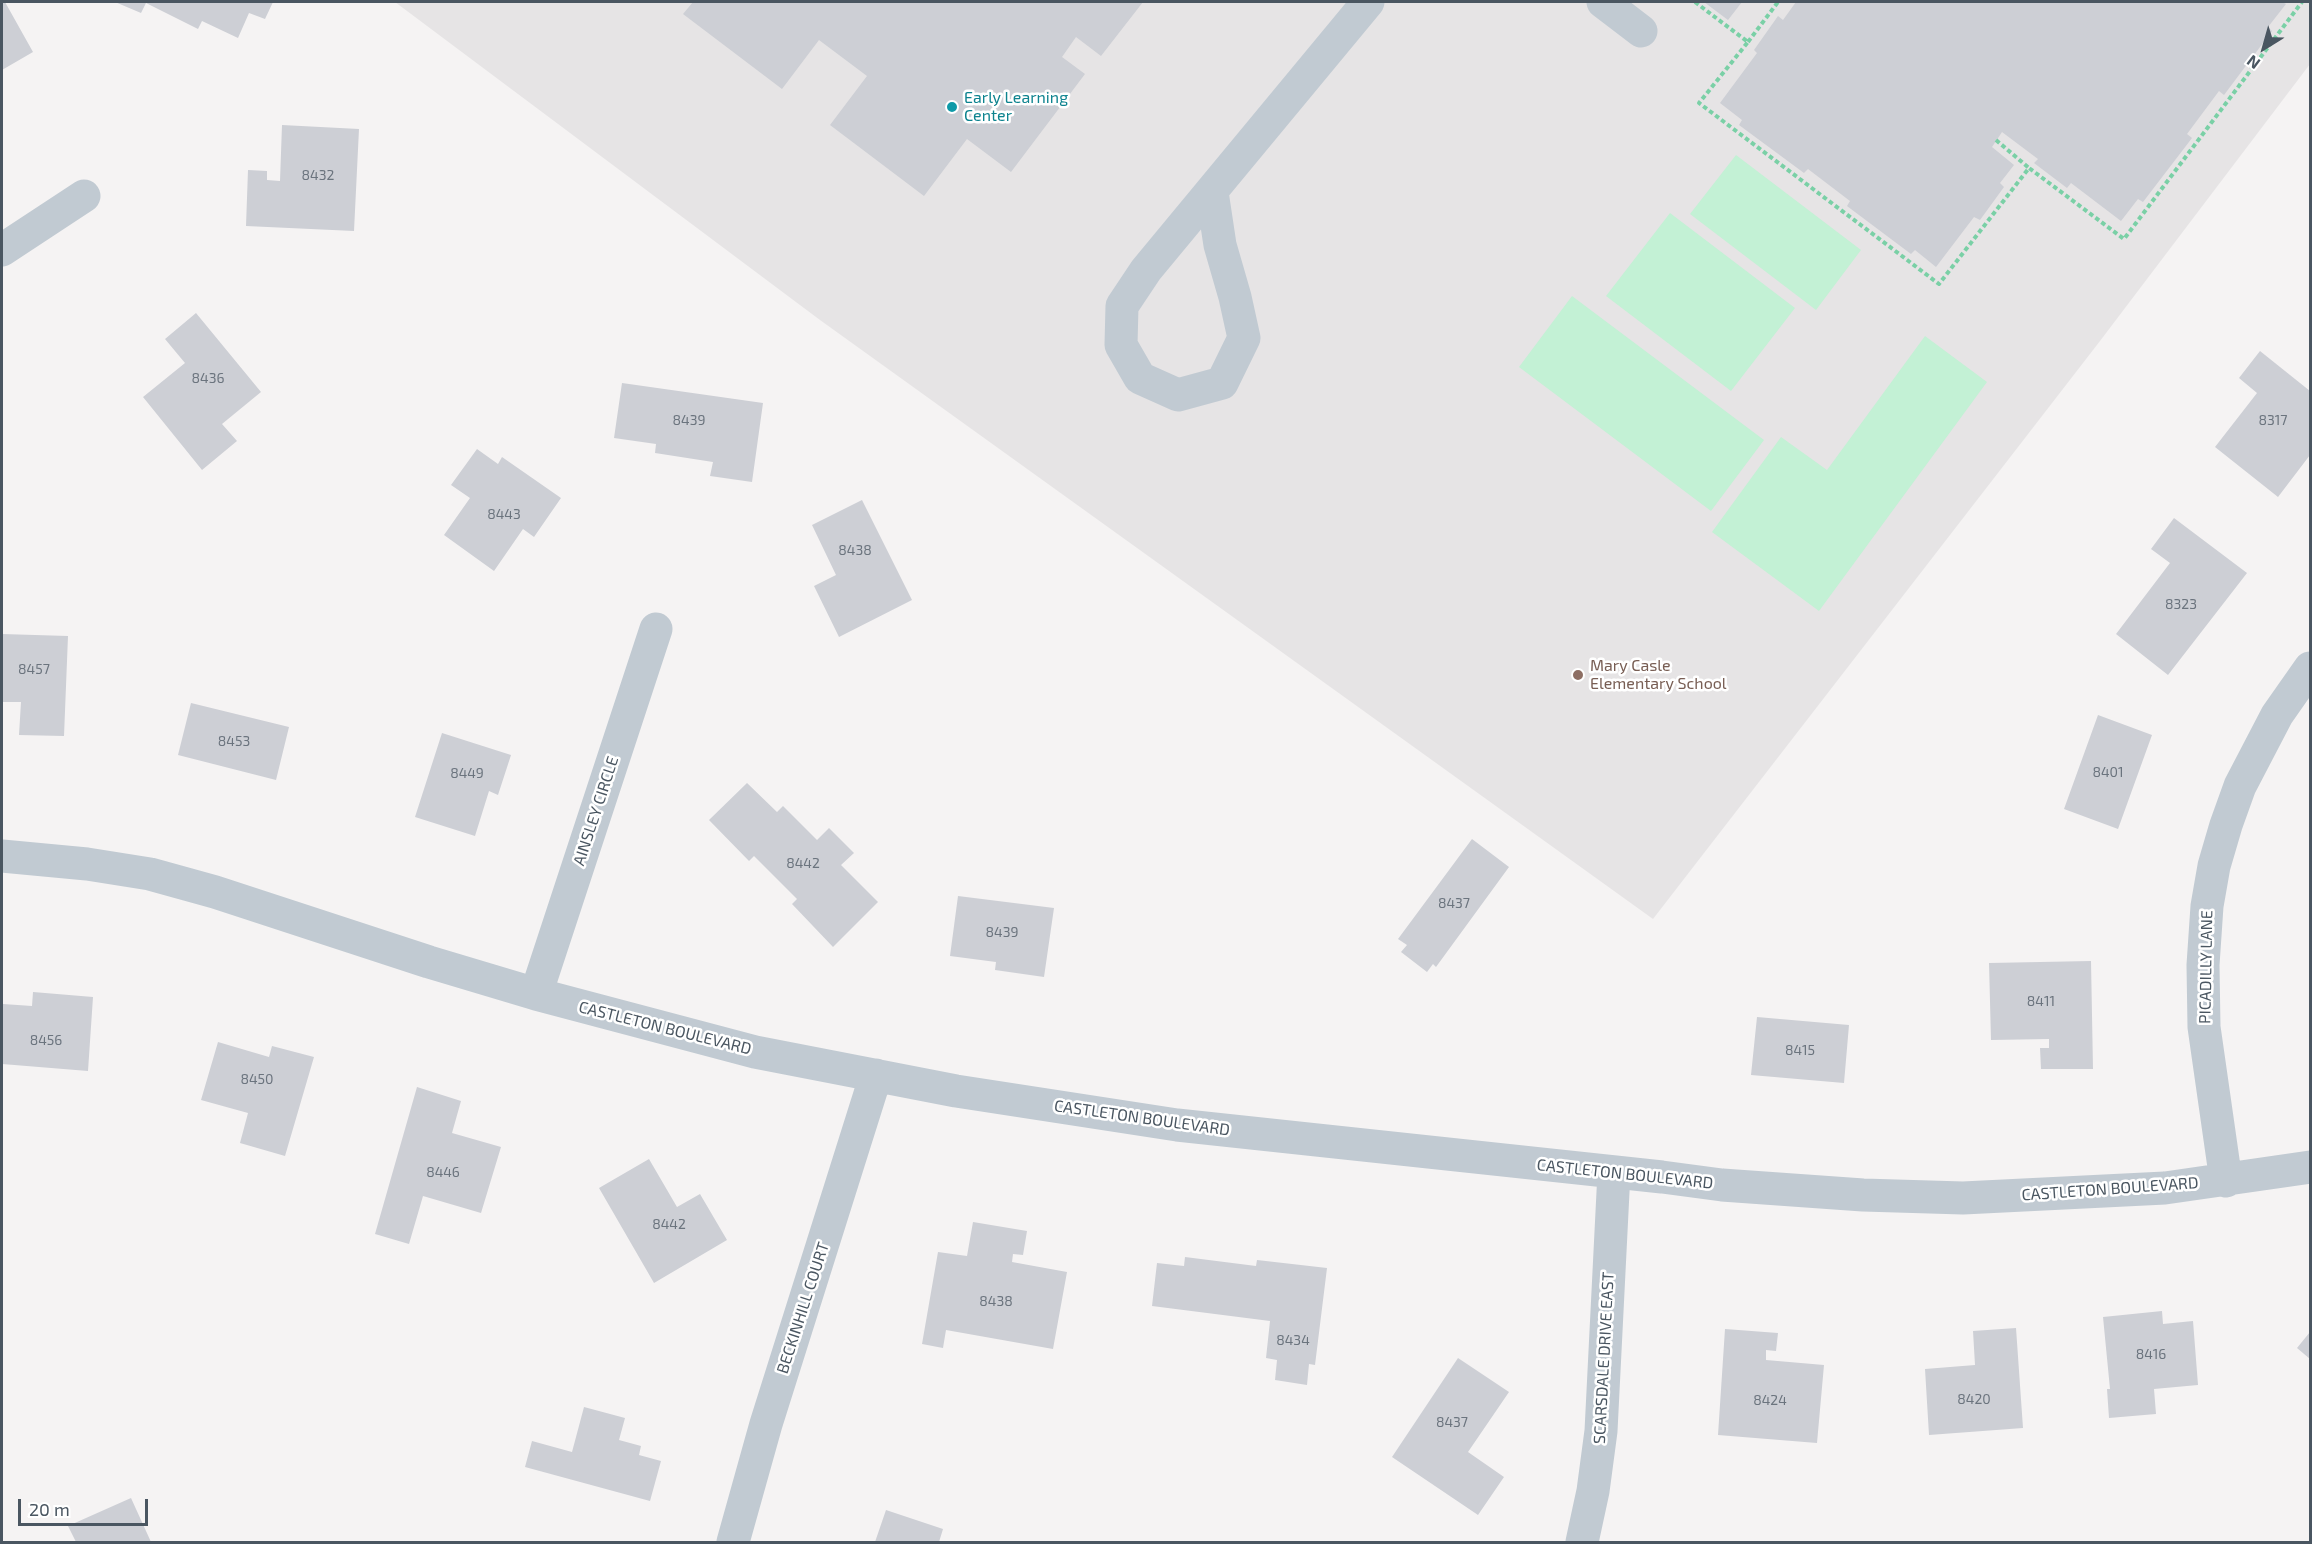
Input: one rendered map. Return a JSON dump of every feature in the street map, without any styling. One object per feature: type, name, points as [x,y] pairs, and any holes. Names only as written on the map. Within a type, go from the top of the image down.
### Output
[{"type":"street","points":[[1212,192],[1220,245],[1244,338],[1221,383],[1178,395],[1140,378],[1121,345],[1122,306],[1146,270],[1368,2]]},
{"type":"street","points":[[1603,2],[1641,30]]},
{"type":"street","points":[[2,250],[84,196]]},
{"type":"street","name":"AINSLEY CIRCLE","points":[[536,994],[656,628]]},
{"type":"street","name":"PICADILLY LANE","points":[[2226,1180],[2204,1027],[2203,965],[2207,906],[2220,846],[2241,786],[2267,732],[2310,668]]},
{"type":"street","name":"CASTLETON BOULEVARD","points":[[2,856],[87,864],[150,874],[215,892],[429,962],[536,994],[755,1052],[956,1091],[1177,1125],[1782,1190],[1964,1198],[2165,1188],[2310,1167]]},
{"type":"street","name":"BECKINHILL COURT","points":[[733,1542],[766,1424],[876,1075]]},
{"type":"street","name":"SCARSDALE DRIVE EAST","points":[[1582,1542],[1593,1491],[1601,1431],[1614,1172]]},
{"type":"path","points":[[1695,2],[1748,42]]},
{"type":"path","points":[[1779,2],[1699,103],[1939,284],[2029,168]]},
{"type":"path","points":[[1996,140],[2124,240],[2302,2]]},
{"type":"shaded area","name":"Mary Casle Elementary School","points":[[395,2],[2310,2],[2310,64],[2100,341],[1653,919],[820,320]]},
{"type":"green space","points":[[1736,155],[1861,250],[1816,310],[1690,214]]},
{"type":"green space","points":[[1670,213],[1795,308],[1731,391],[1606,296]]},
{"type":"green space","points":[[1572,296],[1764,440],[1711,511],[1519,367]]},
{"type":"green space","points":[[1925,336],[1987,382],[1819,611],[1712,532],[1781,437],[1827,470]]},
{"type":"building","points":[[2,2],[5,2],[33,52],[2,70]]},
{"type":"building","points":[[115,2],[273,2],[265,19],[249,13],[238,38],[202,21],[198,29],[146,3],[141,13]]},
{"type":"building","name":"Early Learning Center","points":[[693,2],[1143,2],[1101,56],[1076,37],[1062,57],[1085,74],[1011,172],[967,139],[924,196],[830,125],[867,76],[819,40],[782,89],[683,14]]},
{"type":"building","points":[[1704,2],[1742,2],[1728,20]]},
{"type":"building","points":[[1796,2],[2282,2],[2286,4],[2268,27],[2272,31],[2224,95],[2219,91],[2187,134],[2192,138],[2143,202],[2138,199],[2121,221],[2071,183],[2067,188],[2034,163],[2038,159],[2002,132],[1992,147],[2014,165],[2000,183],[2004,187],[1980,220],[1974,217],[1936,267],[1915,250],[1911,254],[1847,206],[1850,201],[1808,169],[1804,173],[1739,125],[1742,120],[1720,103],[1757,53],[1754,50],[1778,16],[1783,20]]},
{"type":"building","points":[[282,125],[359,129],[354,231],[246,226],[248,170],[267,171],[267,180],[280,181]]},
{"type":"building","points":[[196,313],[261,392],[222,424],[237,441],[202,470],[143,397],[185,363],[165,339]]},
{"type":"building","points":[[2260,351],[2310,391],[2310,455],[2278,497],[2215,447],[2257,393],[2239,378]]},
{"type":"building","points":[[622,383],[763,403],[752,482],[710,476],[713,462],[655,453],[656,444],[614,438]]},
{"type":"building","points":[[477,449],[498,464],[502,457],[561,498],[534,537],[523,529],[494,571],[444,535],[470,498],[451,485]]},
{"type":"building","points":[[862,500],[912,600],[839,637],[814,586],[836,575],[812,525]]},
{"type":"building","points":[[2174,518],[2247,573],[2168,675],[2116,634],[2170,563],[2151,549]]},
{"type":"building","points":[[2,634],[68,636],[64,736],[19,735],[21,702],[2,702]]},
{"type":"building","points":[[191,703],[289,727],[276,780],[178,755]]},
{"type":"building","points":[[2098,715],[2152,735],[2118,829],[2064,809]]},
{"type":"building","points":[[442,733],[511,755],[498,795],[489,791],[475,836],[415,817]]},
{"type":"building","points":[[747,783],[777,812],[783,806],[817,840],[829,828],[854,853],[841,865],[878,902],[833,947],[792,904],[797,899],[754,856],[749,861],[709,820]]},
{"type":"building","points":[[1472,839],[1509,867],[1436,967],[1433,964],[1427,972],[1401,952],[1407,945],[1398,939]]},
{"type":"building","points":[[958,896],[1054,908],[1044,977],[995,970],[996,962],[950,956]]},
{"type":"building","points":[[2091,961],[2093,1069],[2041,1069],[2040,1048],[2049,1048],[2049,1039],[1991,1040],[1989,963]]},
{"type":"building","points":[[33,992],[93,997],[88,1071],[2,1064],[3,1004],[32,1006]]},
{"type":"building","points":[[1757,1017],[1849,1025],[1844,1083],[1751,1075]]},
{"type":"building","points":[[218,1042],[269,1057],[272,1046],[314,1057],[285,1156],[240,1143],[248,1113],[201,1100]]},
{"type":"building","points":[[417,1087],[461,1101],[452,1133],[501,1147],[481,1213],[423,1196],[409,1244],[375,1234]]},
{"type":"building","points":[[649,1159],[677,1207],[700,1194],[727,1240],[654,1283],[599,1188]]},
{"type":"building","points":[[973,1222],[1027,1231],[1023,1255],[1013,1254],[1012,1262],[1067,1272],[1053,1349],[946,1330],[943,1348],[922,1344],[938,1252],[967,1256]]},
{"type":"building","points":[[1185,1257],[1256,1266],[1257,1260],[1327,1268],[1315,1365],[1309,1364],[1307,1385],[1275,1380],[1277,1360],[1266,1358],[1270,1321],[1152,1306],[1157,1263],[1184,1266]]},
{"type":"building","points":[[2162,1311],[2163,1324],[2193,1321],[2198,1385],[2154,1389],[2156,1414],[2109,1418],[2107,1389],[2110,1389],[2103,1317]]},
{"type":"building","points":[[2016,1328],[2023,1428],[1929,1435],[1925,1369],[1975,1365],[1973,1331]]},
{"type":"building","points":[[1725,1329],[1778,1333],[1776,1351],[1766,1350],[1766,1360],[1824,1365],[1817,1443],[1718,1435]]},
{"type":"building","points":[[2310,1332],[2310,1359],[2297,1348]]},
{"type":"building","points":[[1458,1358],[1509,1392],[1468,1452],[1504,1477],[1478,1515],[1392,1457]]},
{"type":"building","points":[[584,1407],[625,1418],[619,1440],[641,1446],[639,1455],[661,1461],[650,1501],[525,1467],[532,1441],[572,1452]]},
{"type":"building","points":[[131,1498],[151,1542],[76,1542],[68,1526]]},
{"type":"building","points":[[886,1510],[943,1529],[939,1542],[875,1542]]},
{"type":"place","name":"Early Learning Center","points":[[952,107]]},
{"type":"place","name":"Mary Casle Elementary School","points":[[1578,675]]}]
